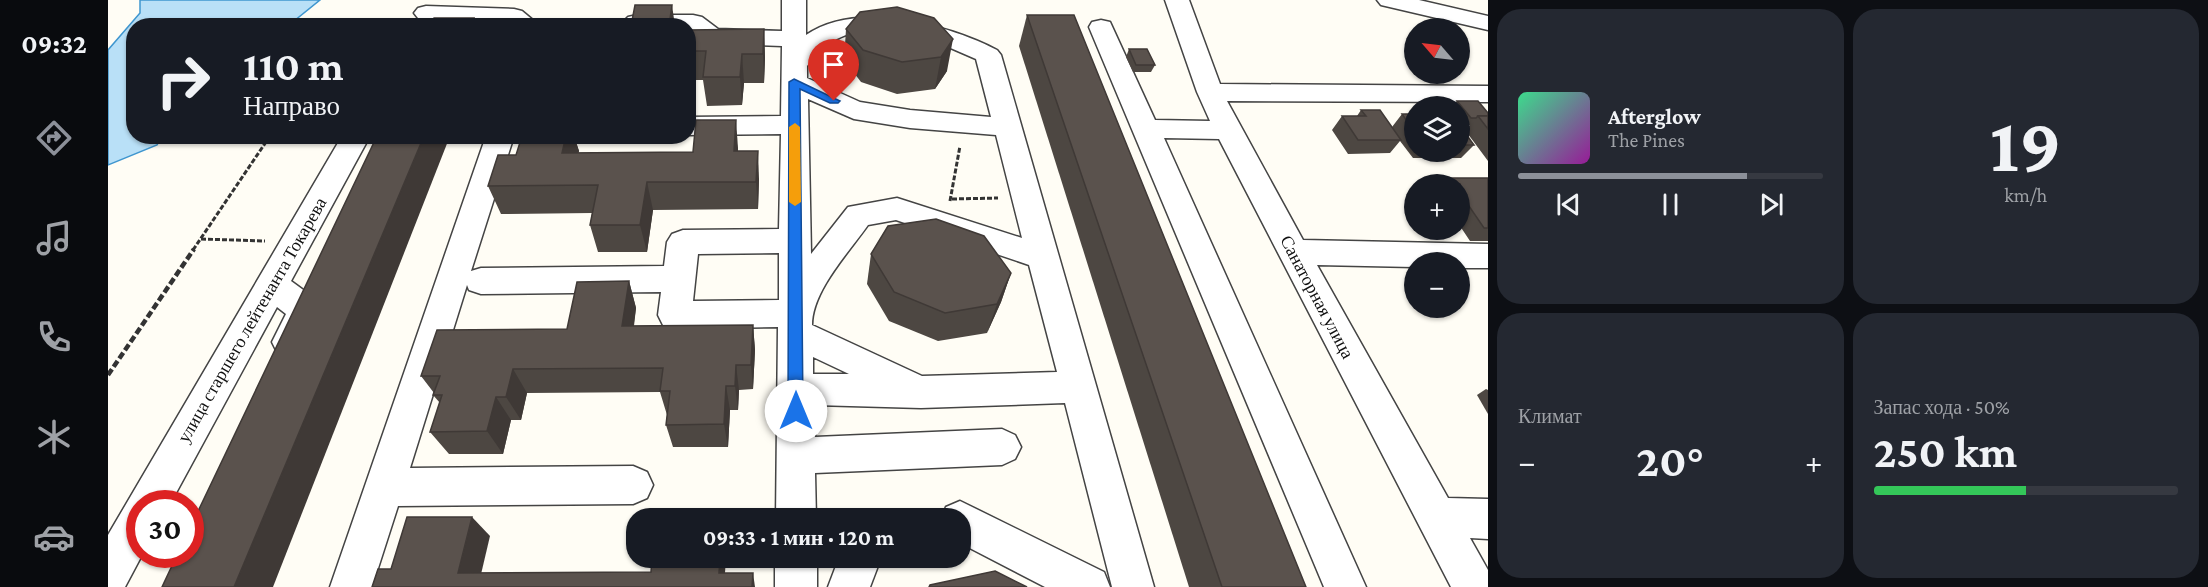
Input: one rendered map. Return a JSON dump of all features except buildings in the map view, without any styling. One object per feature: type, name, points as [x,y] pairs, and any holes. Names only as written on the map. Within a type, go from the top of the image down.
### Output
[{"type":"street","points":[[794,0],[796,508]]},
{"type":"street","name":"Санаторная улица","points":[[1177,0],[1210,92],[1228,130],[1474,587]]},
{"type":"street","points":[[1389,0],[1488,23]]},
{"type":"street","points":[[428,13],[514,15],[518,18]]},
{"type":"street","points":[[794,62],[821,36],[857,23],[903,24],[971,45],[988,55],[1132,587]]},
{"type":"street","points":[[696,24],[712,36],[794,62],[854,110],[910,118],[1008,127]]},
{"type":"street","points":[[1101,27],[1345,587]]},
{"type":"street","points":[[1210,92],[1488,94]]},
{"type":"street","points":[[696,126],[795,125]]},
{"type":"street","points":[[1145,129],[1228,130]]},
{"type":"street","name":"улица старшего лейтенанта Токарева","points":[[156,490],[351,144]]},
{"type":"street","points":[[351,587],[497,144]]},
{"type":"street","points":[[795,323],[817,270],[859,215],[897,209],[1043,257]]},
{"type":"street","points":[[795,241],[683,242],[675,315],[795,323],[921,392]]},
{"type":"street","points":[[1294,252],[1488,256]]},
{"type":"street","points":[[481,281],[679,279]]},
{"type":"street","points":[[272,285],[305,310],[274,374]]},
{"type":"street","points":[[796,389],[921,392],[1078,387]]},
{"type":"street","points":[[796,456],[1002,447]]},
{"type":"street","points":[[384,487],[633,484]]},
{"type":"street","points":[[1437,518],[1488,519]]},
{"type":"street","points":[[971,527],[1089,587]]},
{"type":"street","points":[[108,575],[126,544]]},
{"type":"street","points":[[796,568],[796,587]]},
{"type":"street","points":[[849,587],[856,568]]},
{"type":"path","points":[[945,225],[964,123]]},
{"type":"path","points":[[108,375],[265,144]]},
{"type":"path","points":[[200,239],[296,242]]},
{"type":"water","points":[[140,0],[320,0],[298,18],[136,18],[140,13]]},
{"type":"water","points":[[126,29],[126,144],[158,144],[108,165],[108,50]]},
{"type":"slow traffic","points":[[795,127],[795,202]]},
{"type":"route","points":[[796,411],[794,82],[834,101]]}]
